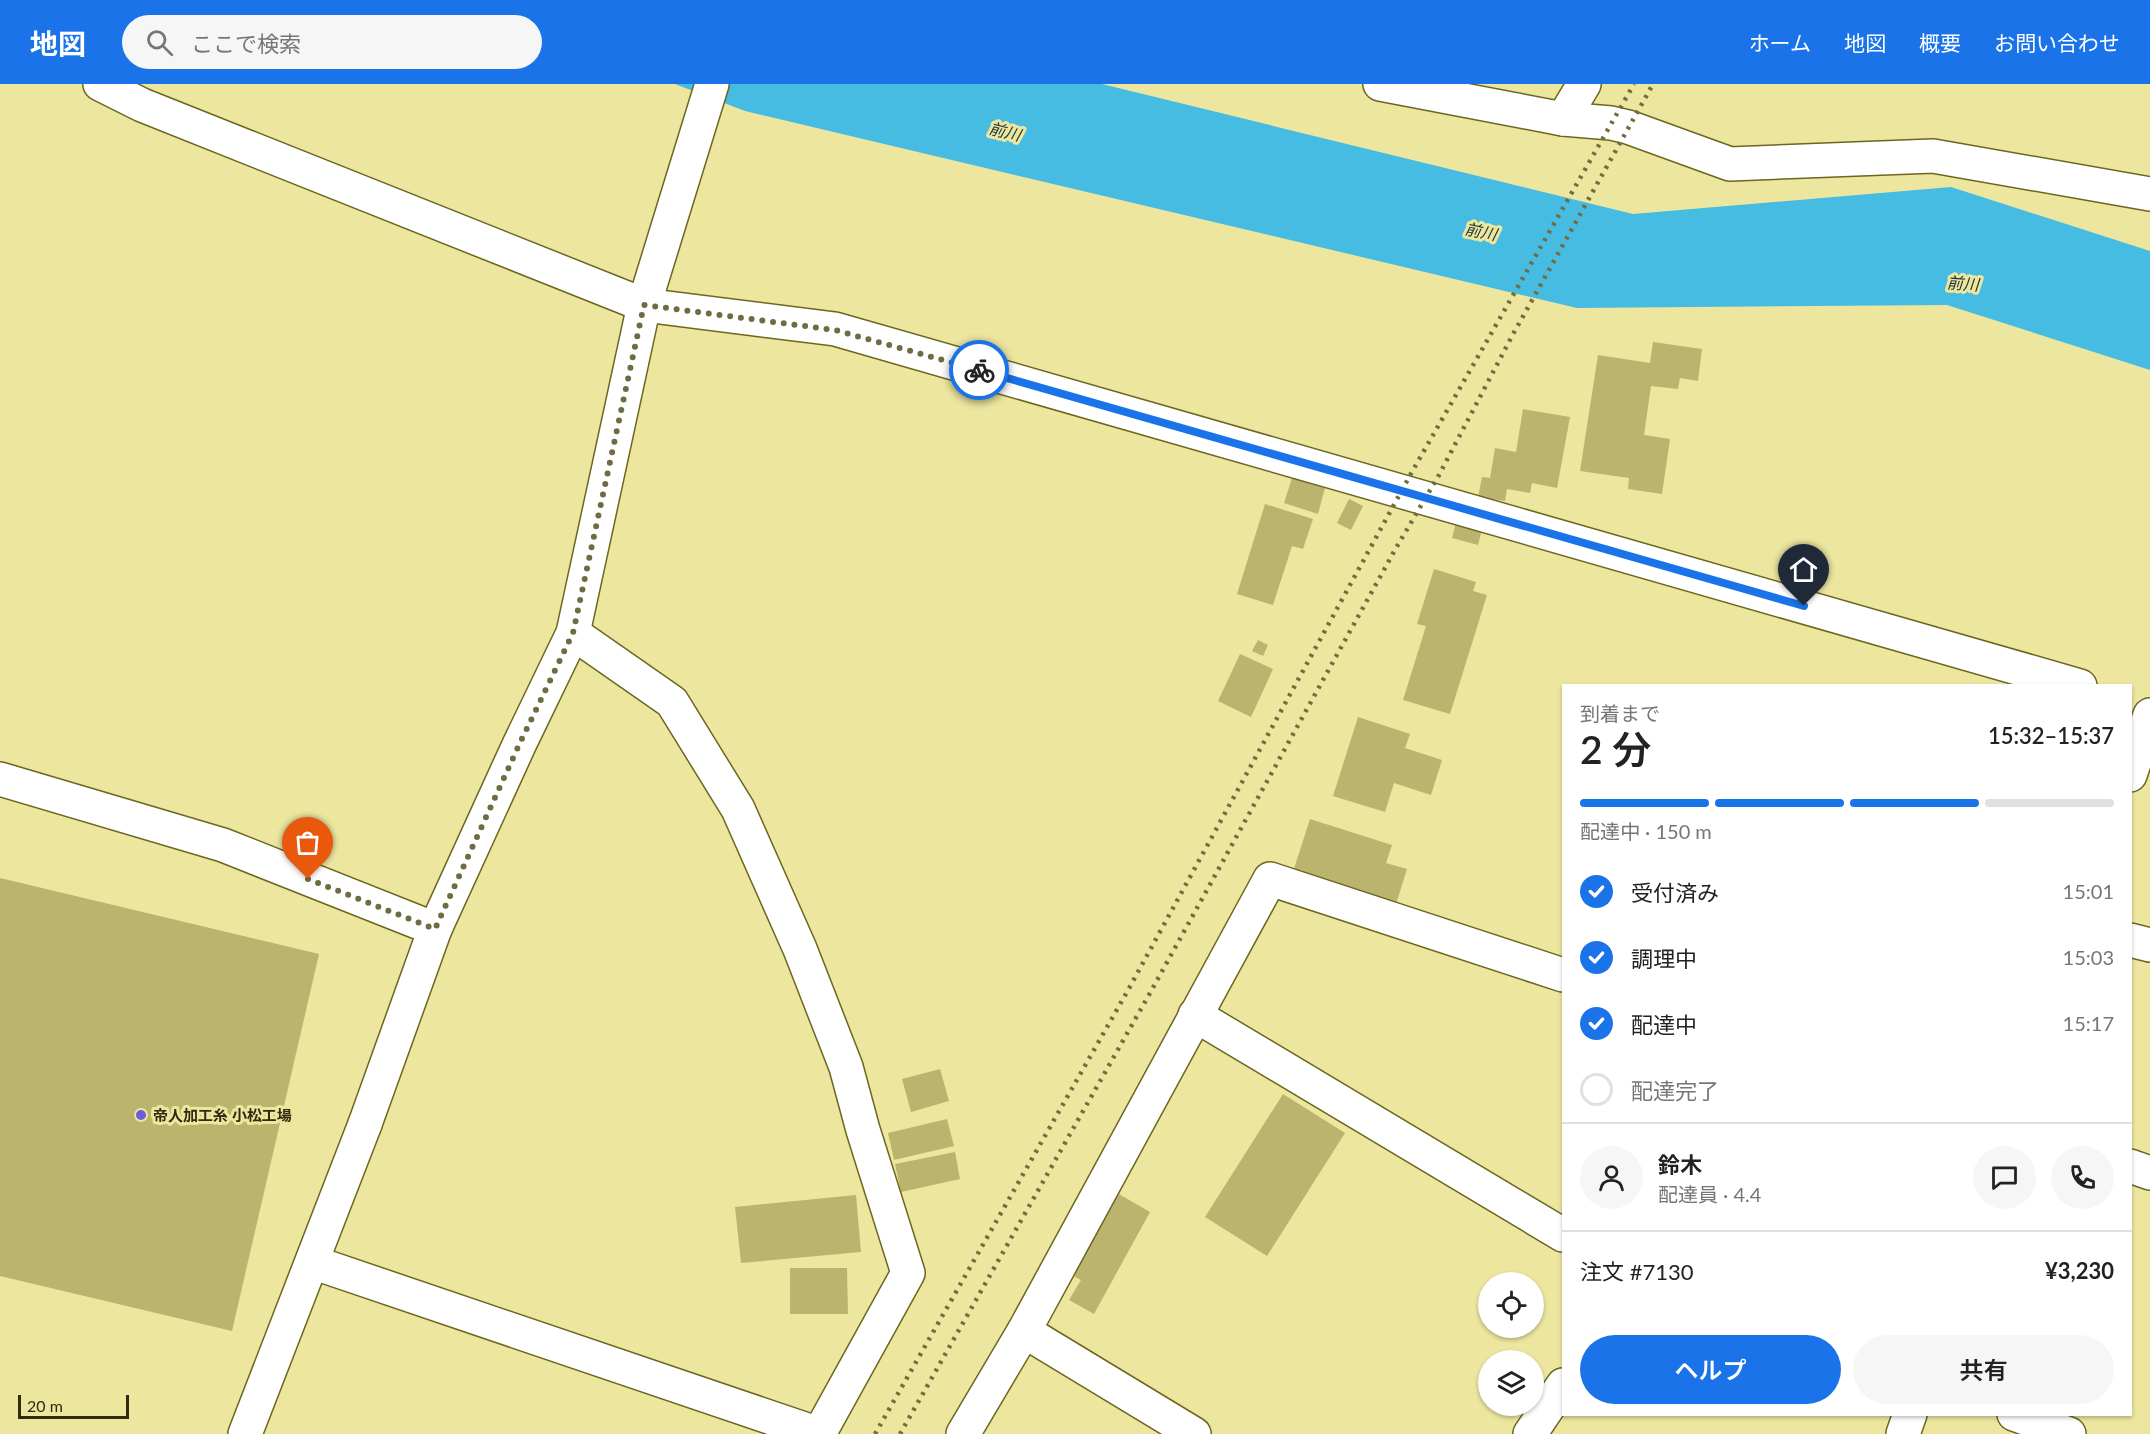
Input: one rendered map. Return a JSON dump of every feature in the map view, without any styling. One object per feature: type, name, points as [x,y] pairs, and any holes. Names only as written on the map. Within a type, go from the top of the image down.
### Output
[{"type":"street","points":[[100,84],[142,105],[644,305],[835,330],[2073,684]]},
{"type":"street","points":[[245,1434],[365,1125],[435,929],[573,633],[644,305],[712,84]]},
{"type":"street","points":[[1380,84],[1563,119],[1611,123],[1730,164],[1933,156],[2150,194]]},
{"type":"street","points":[[1563,119],[1584,84]]},
{"type":"street","points":[[312,1262],[819,1434],[908,1273],[863,1130],[846,1067],[800,949],[738,809],[672,702],[573,633]]},
{"type":"street","points":[[2132,700],[2150,705]]},
{"type":"street","points":[[2132,769],[2150,715]]},
{"type":"street","points":[[0,779],[223,845],[435,929]]},
{"type":"street","points":[[963,1434],[1024,1331],[1270,879],[1562,975]]},
{"type":"street","points":[[2132,940],[2150,945]]},
{"type":"street","points":[[1195,1015],[1562,1234]]},
{"type":"street","points":[[2132,1167],[2150,1173]]},
{"type":"street","points":[[1024,1331],[1194,1434]]},
{"type":"street","points":[[1530,1434],[1562,1386]]},
{"type":"street","points":[[1903,1434],[1909,1416]]},
{"type":"street","points":[[2020,1416],[2069,1434]]},
{"type":"water","name":"前川","points":[[675,84],[1102,84],[1633,214],[1951,187],[2150,251],[2150,370],[1947,305],[1577,308],[745,111]]},
{"type":"building","points":[[1653,342],[1702,349],[1698,381],[1680,378],[1678,389],[1651,386],[1644,435],[1670,439],[1662,494],[1628,489],[1629,478],[1580,471],[1598,355],[1650,363]]},
{"type":"building","points":[[1523,409],[1570,417],[1557,488],[1532,483],[1530,493],[1507,489],[1505,501],[1478,497],[1482,477],[1490,478],[1495,448],[1516,452]]},
{"type":"building","points":[[1292,478],[1325,488],[1318,514],[1284,503]]},
{"type":"building","points":[[1349,499],[1363,506],[1351,530],[1337,523]]},
{"type":"building","points":[[1265,504],[1313,519],[1303,549],[1292,546],[1273,605],[1237,594]]},
{"type":"building","points":[[1456,522],[1482,529],[1478,545],[1452,538]]},
{"type":"building","points":[[1434,569],[1476,582],[1473,591],[1487,595],[1450,714],[1403,700],[1426,626],[1417,624]]},
{"type":"building","points":[[1258,640],[1268,645],[1263,656],[1252,651]]},
{"type":"building","points":[[1240,654],[1273,669],[1251,717],[1218,701]]},
{"type":"building","points":[[1358,717],[1410,734],[1405,748],[1442,760],[1431,795],[1394,783],[1385,812],[1333,796]]},
{"type":"building","points":[[1310,819],[1392,845],[1386,863],[1407,869],[1396,904],[1293,872]]},
{"type":"building","name":"帝人加工糸 小松工場","points":[[0,878],[319,954],[232,1331],[0,1276]]},
{"type":"building","points":[[940,1069],[949,1101],[911,1112],[902,1079]]},
{"type":"building","points":[[1283,1094],[1345,1133],[1267,1256],[1205,1217]]},
{"type":"building","points":[[947,1119],[954,1146],[894,1160],[888,1133]]},
{"type":"building","points":[[955,1152],[960,1179],[901,1192],[895,1164]]},
{"type":"building","points":[[1112,1190],[1150,1212],[1094,1314],[1069,1300],[1081,1280],[1066,1272]]},
{"type":"building","points":[[856,1195],[861,1252],[741,1263],[735,1207]]},
{"type":"building","points":[[790,1268],[847,1268],[848,1314],[790,1314]]},
{"type":"railway","points":[[875,1434],[1127,992],[1413,470],[1634,84]]},
{"type":"railway","points":[[900,1434],[1150,993],[1396,548],[1439,475],[1512,336],[1653,84]]},
{"type":"way so far","points":[[308,879],[435,929],[573,633],[644,305],[835,330],[979,370]]},
{"type":"place","name":"帝人加工糸 小松工場","points":[[141,1115]]},
{"type":"route","points":[[979,370],[1804,606]]}]
